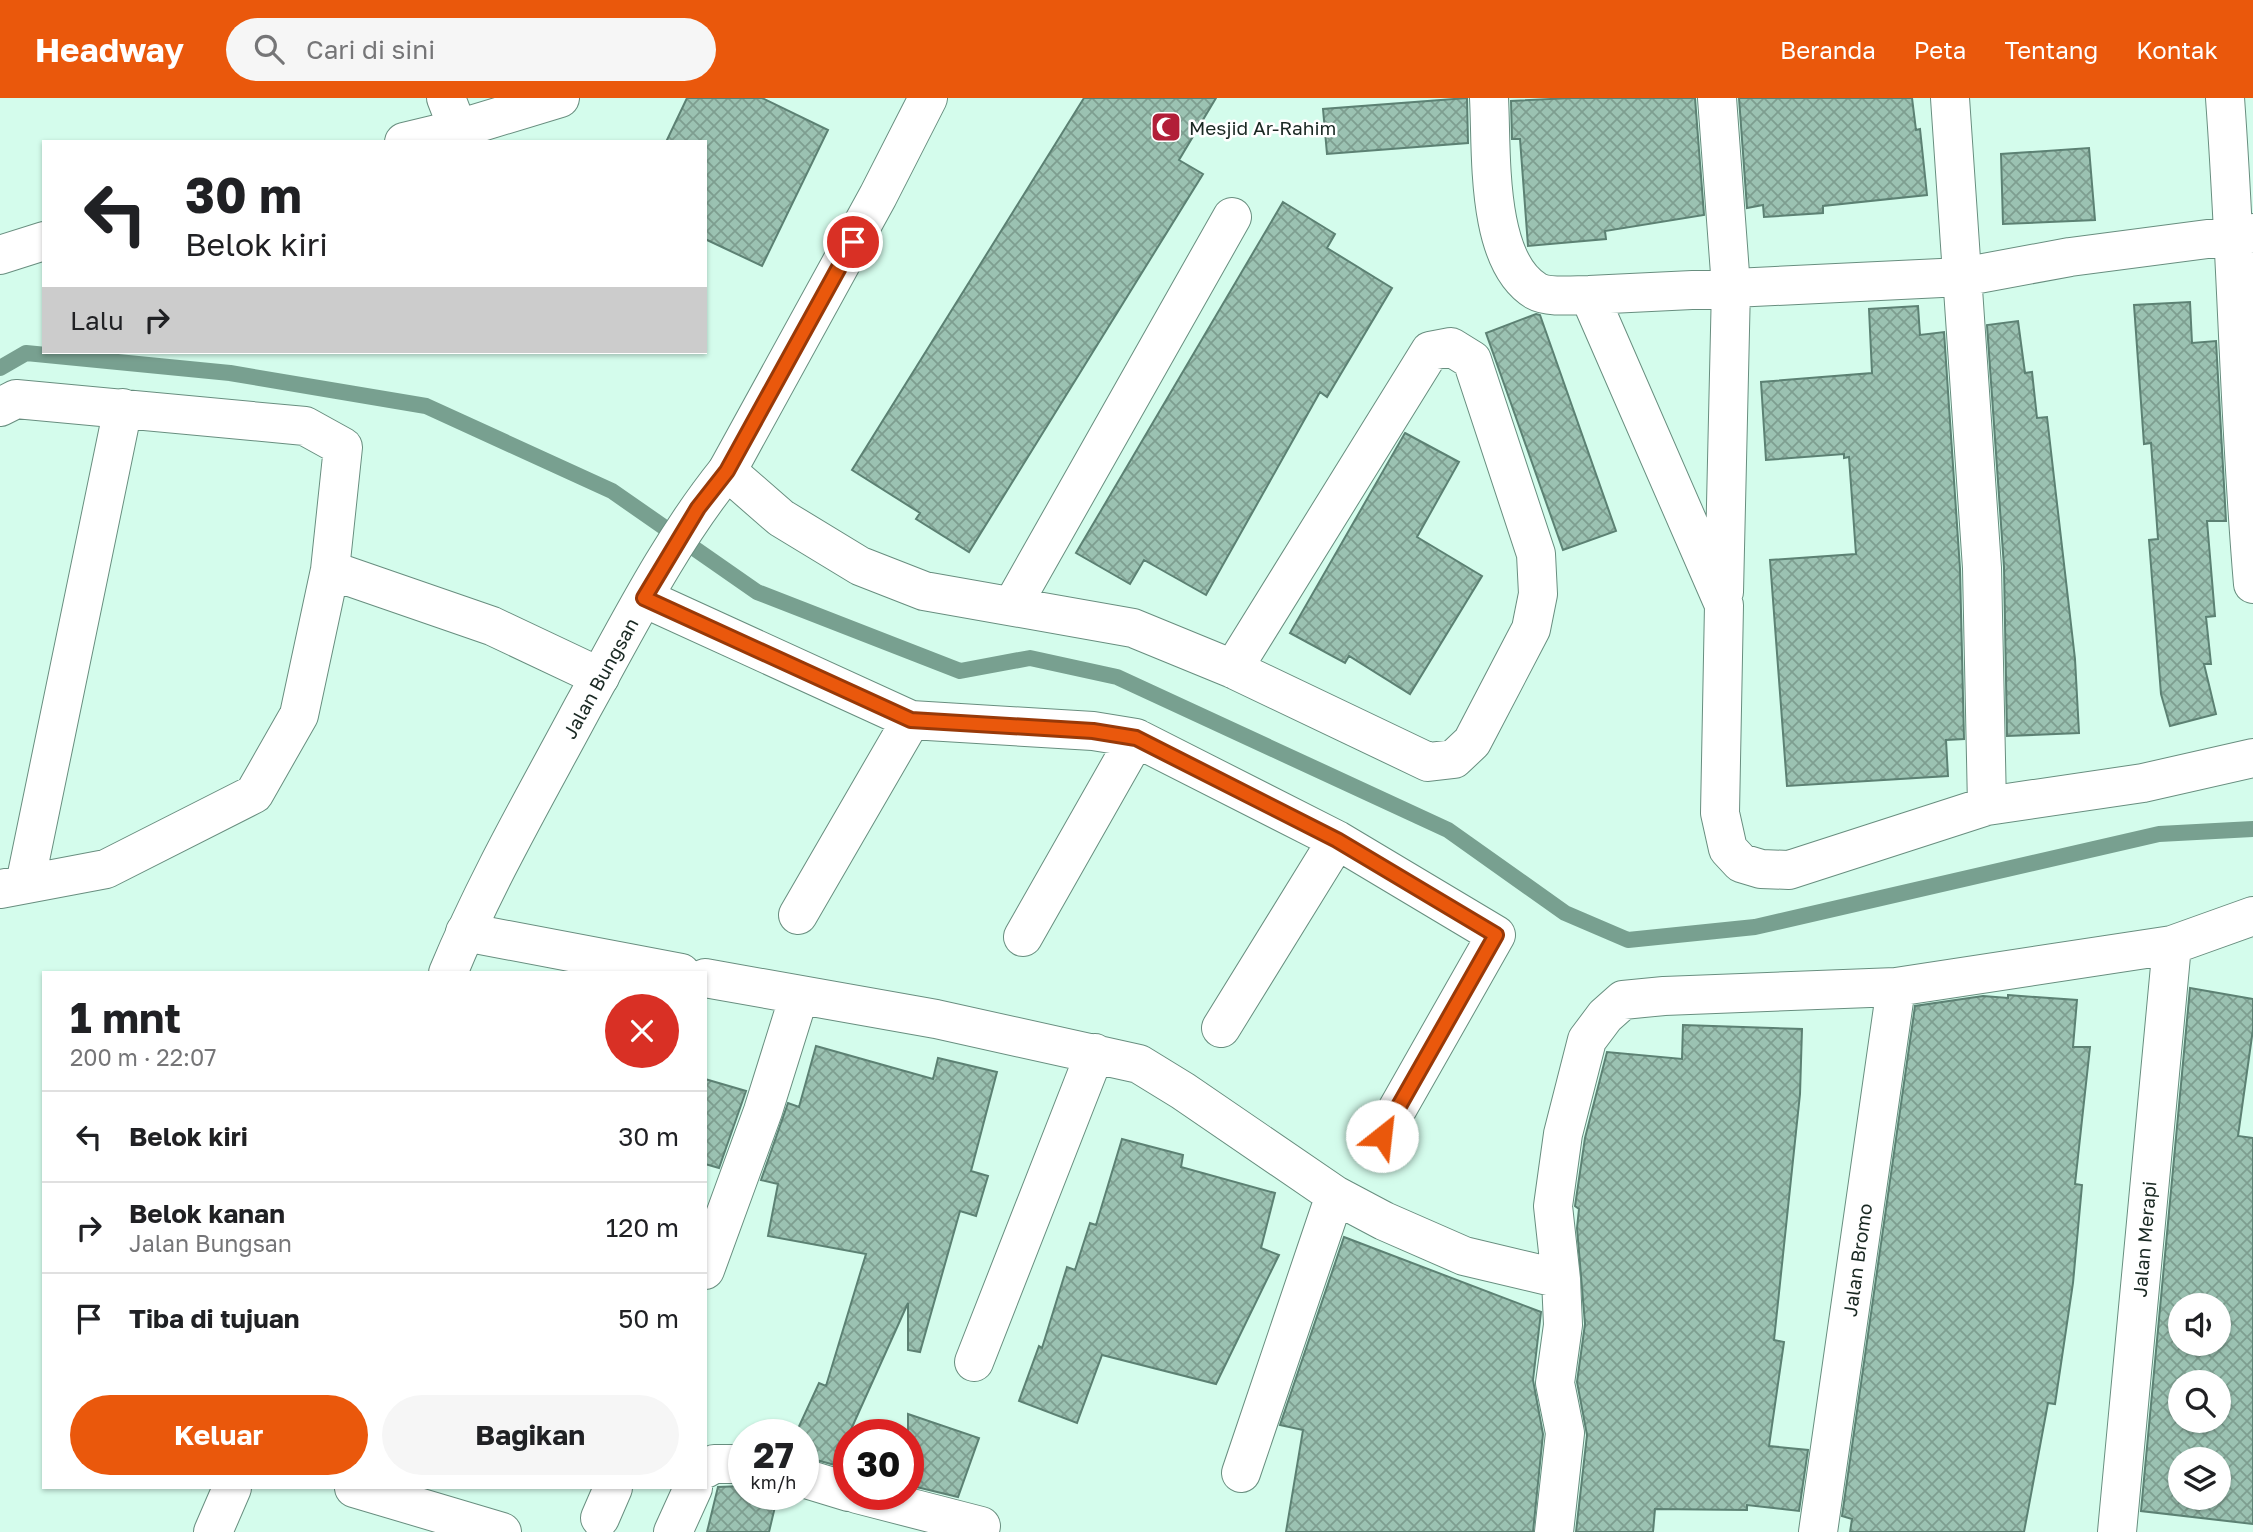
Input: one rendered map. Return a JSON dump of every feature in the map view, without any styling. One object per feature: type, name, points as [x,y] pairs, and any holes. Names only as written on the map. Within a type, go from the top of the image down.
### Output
[{"type":"street","points":[[407,140],[452,114],[560,98]]},
{"type":"street","name":"Jalan Bungsan","points":[[449,971],[465,932],[600,677],[698,508],[727,471],[878,196],[928,98]]},
{"type":"street","points":[[1489,98],[1496,215],[1508,259],[1522,280],[1538,293],[1589,295],[1962,277],[2070,257],[2244,233]]},
{"type":"street","points":[[1717,98],[1731,287],[1720,813],[1728,849],[1741,863],[1761,869],[1789,870],[1987,806],[2143,783],[2253,758]]},
{"type":"street","points":[[1950,98],[1982,569],[1987,806]]},
{"type":"street","points":[[2225,98],[2244,233],[2245,491],[2253,584]]},
{"type":"street","points":[[1012,606],[1232,217]]},
{"type":"street","points":[[0,255],[42,242]]},
{"type":"street","points":[[1589,295],[1724,605]]},
{"type":"street","points":[[727,471],[780,517],[860,566],[924,591],[1133,628],[1233,669],[1428,762],[1454,759],[1472,742],[1531,629],[1538,594],[1536,554],[1472,360],[1451,347],[1430,351],[1233,669]]},
{"type":"street","points":[[0,407],[16,399],[123,408],[305,426],[343,447],[330,570],[299,715],[254,794],[106,869],[13,887],[123,408]]},
{"type":"street","points":[[330,570],[492,626],[600,677]]},
{"type":"street","points":[[652,584],[911,720],[1093,731],[1136,738],[1337,840],[1496,935],[1382,1136]]},
{"type":"street","points":[[797,915],[911,720]]},
{"type":"street","points":[[1023,937],[1136,738]]},
{"type":"street","points":[[1221,1028],[1337,840]]},
{"type":"street","points":[[1554,1532],[1565,1433],[1555,1383],[1563,1325],[1553,1206],[1563,1134],[1587,1040],[1605,1016],[1623,1000],[1896,988],[2172,946],[2253,916]]},
{"type":"street","points":[[465,932],[670,971]]},
{"type":"street","name":"Jalan Merapi","points":[[2117,1532],[2172,946]]},
{"type":"street","points":[[707,978],[936,1019],[1139,1064],[1335,1195],[1384,1221],[1464,1256],[1560,1279]]},
{"type":"street","name":"Jalan Bromo","points":[[1818,1532],[1896,988]]},
{"type":"street","points":[[707,1264],[762,1111],[799,996]]},
{"type":"street","points":[[974,1362],[1095,1053]]},
{"type":"street","points":[[1241,1474],[1335,1195]]},
{"type":"street","points":[[707,1468],[714,1464],[728,1464]]},
{"type":"street","points":[[213,1532],[232,1489]]},
{"type":"street","points":[[357,1489],[502,1532]]},
{"type":"street","points":[[674,1532],[693,1489]]},
{"type":"street","points":[[921,1510],[981,1525]]},
{"type":"building","points":[[687,98],[762,98],[828,130],[762,266],[707,240],[707,140],[667,140]]},
{"type":"building","points":[[1084,98],[1216,98],[1179,160],[1203,174],[969,552],[916,519],[920,513],[852,470]]},
{"type":"building","points":[[1467,98],[1468,143],[1327,154],[1323,109]]},
{"type":"building","points":[[1695,98],[1704,215],[1605,231],[1606,239],[1528,246],[1520,139],[1512,139],[1511,101]]},
{"type":"building","points":[[1739,98],[1912,98],[1916,130],[1920,129],[1927,195],[1823,206],[1823,213],[1764,217],[1763,205],[1747,208]]},
{"type":"building","points":[[2089,148],[2095,220],[2003,224],[2001,154]]},
{"type":"building","points":[[1283,202],[1335,234],[1327,248],[1392,288],[1327,397],[1320,392],[1206,595],[1144,560],[1130,584],[1076,553]]},
{"type":"building","points":[[2190,302],[2192,343],[2216,341],[2226,521],[2207,521],[2215,616],[2206,617],[2211,664],[2204,664],[2216,714],[2170,726],[2161,694],[2149,540],[2158,539],[2151,443],[2144,444],[2134,305]]},
{"type":"building","points":[[1918,306],[1920,335],[1944,332],[1960,569],[1964,739],[1946,740],[1948,776],[1787,786],[1770,560],[1856,554],[1849,457],[1844,458],[1844,454],[1766,460],[1761,382],[1872,373],[1869,309]]},
{"type":"building","points":[[1536,314],[1540,315],[1616,531],[1563,550],[1486,333]]},
{"type":"building","points":[[2018,321],[2025,373],[2032,372],[2037,418],[2047,417],[2075,659],[2079,733],[2007,736],[2004,567],[1987,325]]},
{"type":"building","points":[[1405,433],[1459,462],[1417,537],[1482,576],[1410,694],[1349,656],[1345,663],[1290,633]]},
{"type":"building","points":[[2190,988],[2253,999],[2253,1029],[2238,1136],[2253,1138],[2253,1524],[2141,1511]]},
{"type":"building","points":[[2008,995],[2077,1000],[2073,1047],[2090,1047],[2075,1184],[2082,1185],[2073,1283],[2055,1404],[2048,1403],[2024,1532],[1850,1532],[1852,1519],[1842,1516],[1915,1006],[1983,996],[2008,998]]},
{"type":"building","points":[[1683,1025],[1802,1029],[1800,1094],[1774,1340],[1784,1342],[1769,1446],[1808,1450],[1799,1511],[1747,1505],[1747,1510],[1655,1509],[1653,1532],[1576,1532],[1587,1435],[1577,1382],[1585,1324],[1577,1228],[1579,1209],[1575,1206],[1585,1138],[1607,1052],[1682,1059]]},
{"type":"building","points":[[816,1046],[933,1079],[938,1058],[997,1072],[971,1171],[988,1176],[976,1216],[960,1211],[920,1352],[908,1350],[908,1303],[856,1419],[833,1419],[833,1464],[819,1461],[819,1419],[802,1419],[819,1383],[826,1386],[866,1254],[768,1236],[778,1184],[761,1180],[788,1103],[799,1107]]},
{"type":"building","points":[[707,1080],[746,1091],[719,1168],[707,1165]]},
{"type":"building","points":[[1122,1139],[1183,1155],[1181,1167],[1275,1193],[1261,1248],[1279,1255],[1216,1384],[1102,1355],[1077,1423],[1019,1401],[1039,1346],[1042,1348],[1067,1267],[1075,1270],[1090,1223],[1096,1225]]},
{"type":"building","points":[[1344,1237],[1541,1312],[1533,1380],[1543,1434],[1533,1532],[1286,1532],[1303,1430],[1280,1425]]},
{"type":"building","points":[[908,1414],[923,1419],[908,1419]]},
{"type":"building","points":[[924,1419],[979,1438],[958,1497],[924,1489]]},
{"type":"building","points":[[718,1487],[728,1487],[728,1510],[774,1510],[769,1532],[707,1532]]},
{"type":"waterway","points":[[0,368],[26,353],[230,373],[426,406],[612,491],[757,592],[960,671],[1030,658],[1117,677],[1448,830],[1565,913],[1628,940],[1755,927],[2159,834],[2253,829]]},
{"type":"place","name":"Mesjid Ar-Rahim","points":[[1166,127]]},
{"type":"route","points":[[853,242],[727,471],[698,508],[644,598],[911,720],[1093,731],[1136,738],[1337,840],[1496,935],[1382,1136]]}]
